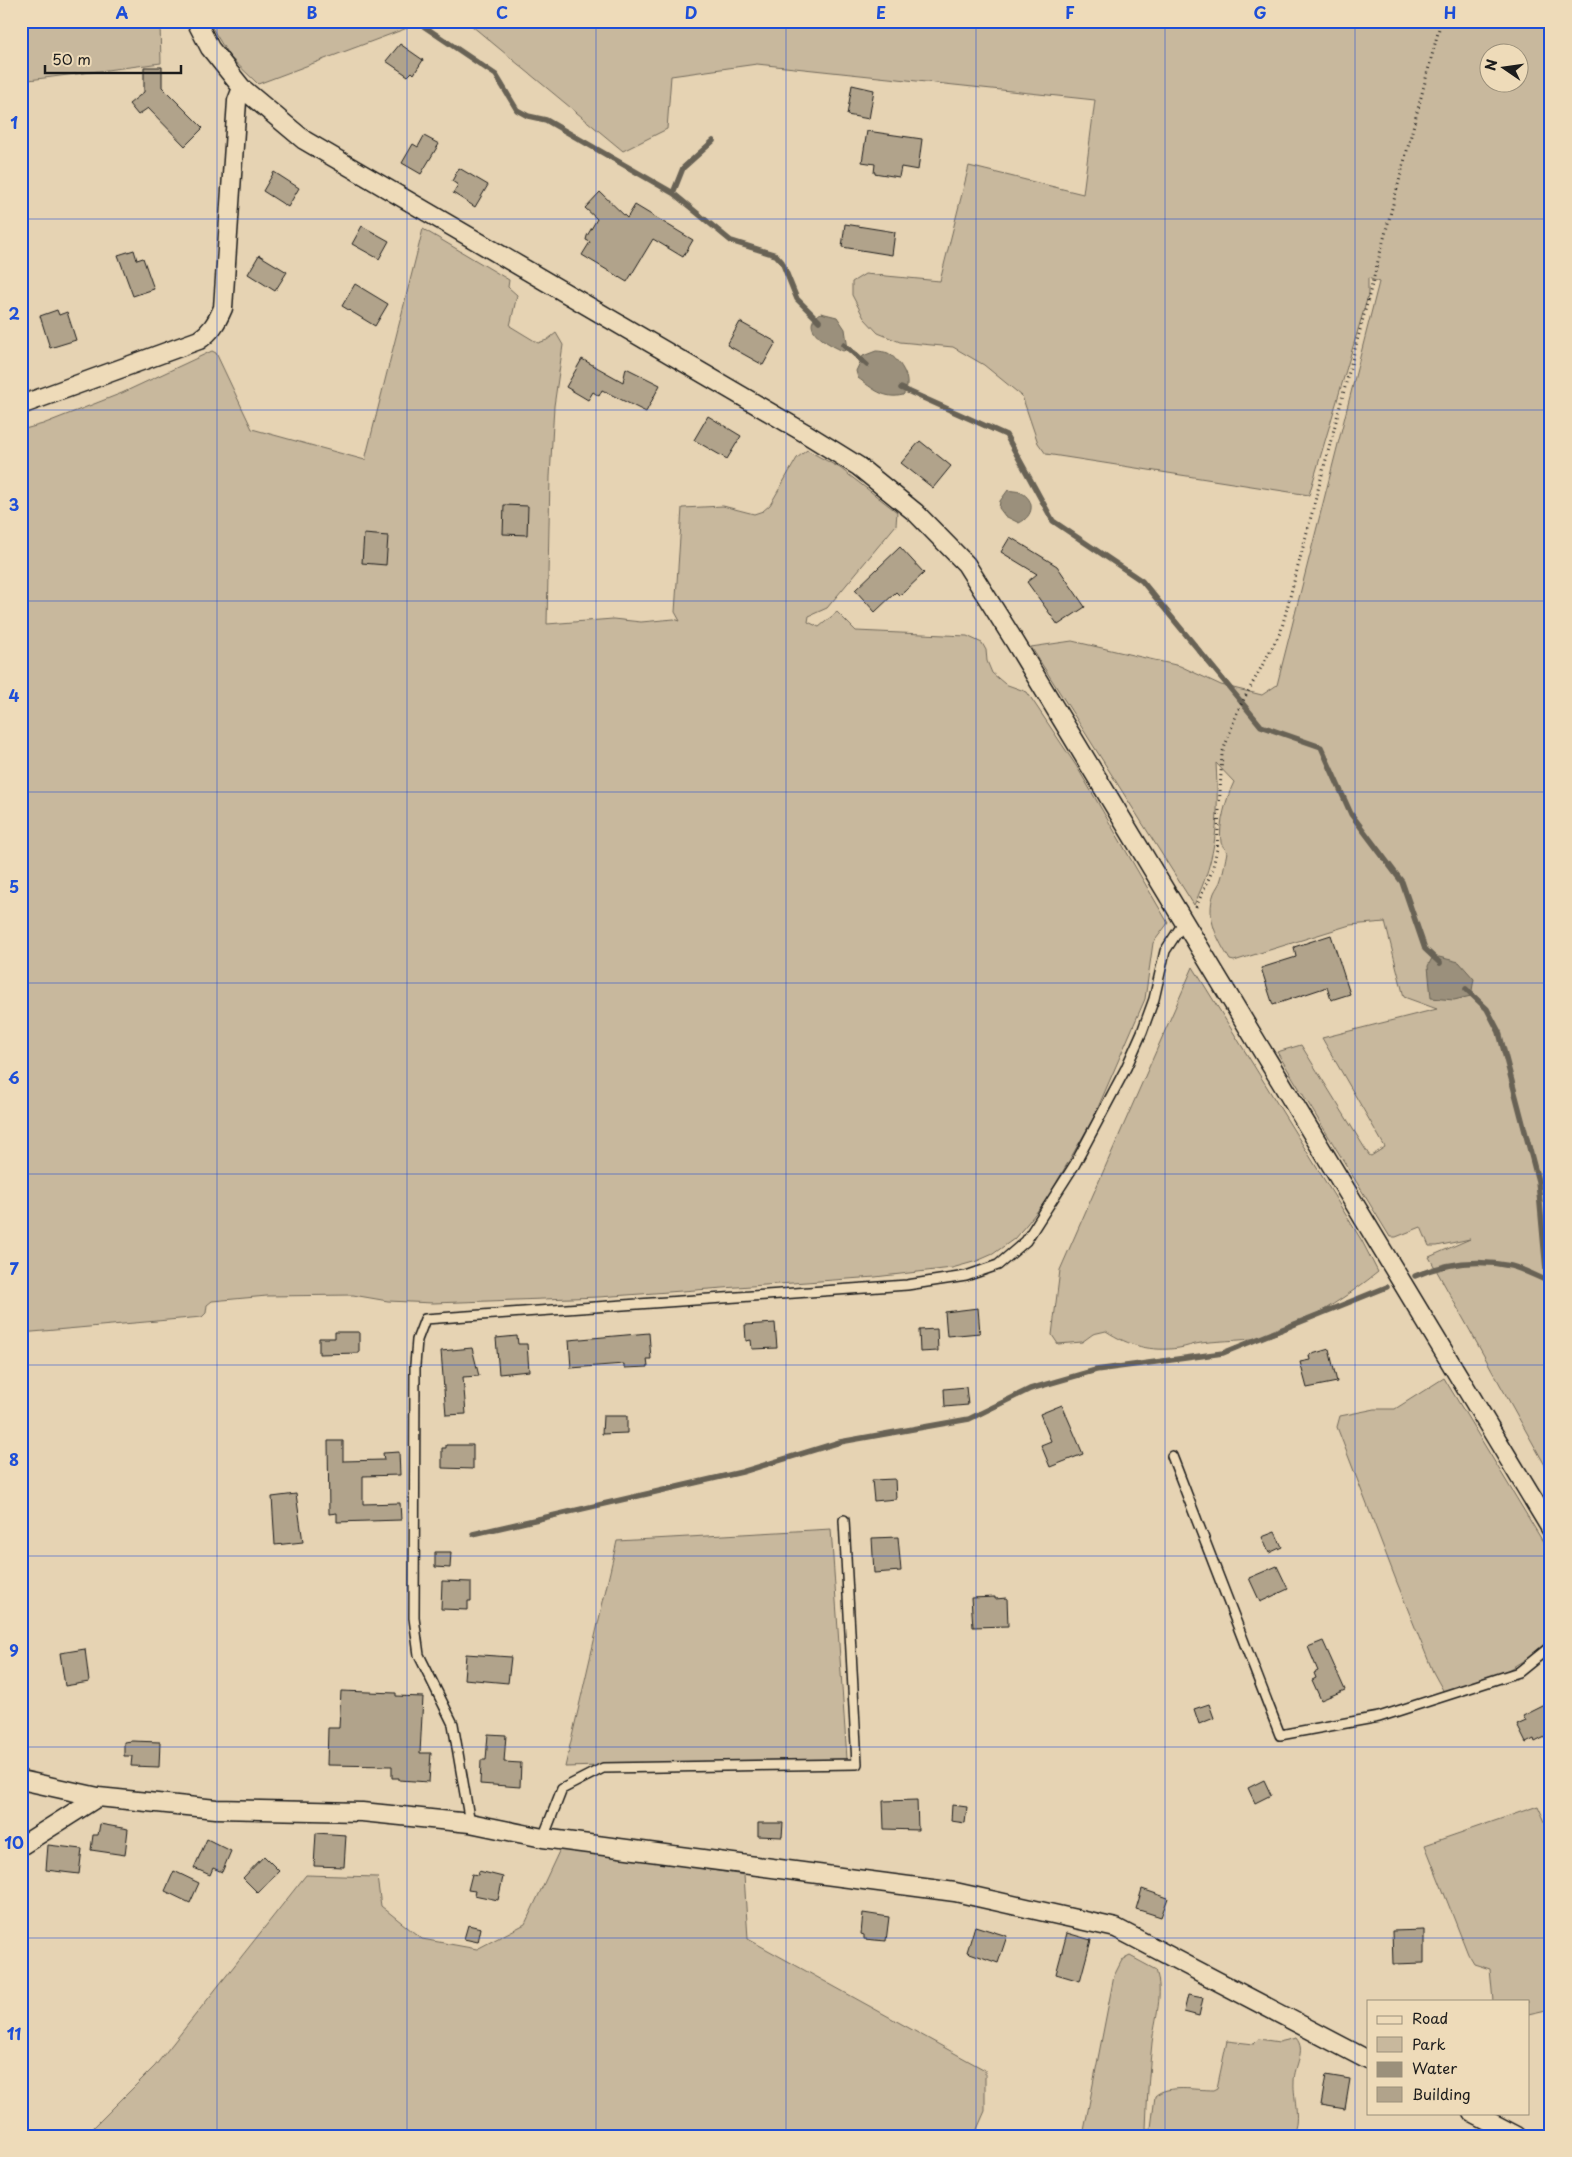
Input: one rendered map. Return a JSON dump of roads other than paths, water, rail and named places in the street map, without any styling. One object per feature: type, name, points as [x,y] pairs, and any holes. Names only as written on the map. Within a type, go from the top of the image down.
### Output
[{"type":"street","points":[[196,21],[210,48],[242,88],[304,140],[805,433],[858,466],[916,512],[966,564],[1551,1529]]},
{"type":"street","points":[[21,405],[199,340],[208,334],[218,321],[223,308],[237,101],[242,88]]},
{"type":"street","points":[[21,1780],[98,1797],[216,1809],[362,1812],[470,1823],[543,1838],[955,1892],[1116,1928],[1367,2059]]},
{"type":"street","points":[[21,1846],[98,1797]]},
{"type":"street","points":[[1474,2114],[1517,2136]]},
{"type":"lane","points":[[470,1823],[452,1724],[419,1655],[414,1618],[415,1365],[417,1340],[425,1319],[907,1285],[966,1276],[998,1264],[1026,1241],[1075,1164],[1126,1068],[1154,999],[1166,951],[1184,922]]},
{"type":"lane","points":[[1172,1456],[1280,1735],[1379,1717],[1519,1672],[1551,1646]]},
{"type":"lane","points":[[543,1838],[562,1789],[603,1768],[857,1764],[844,1520]]},
{"type":"water","points":[[821,313],[837,317],[845,329],[848,349],[843,351],[831,345],[814,330],[812,324],[814,319]]},
{"type":"water","points":[[876,351],[888,353],[901,366],[907,378],[906,390],[903,395],[890,396],[884,394],[873,389],[858,378],[856,371],[863,356]]},
{"type":"water","points":[[1008,490],[1020,492],[1031,503],[1028,516],[1019,523],[1005,516],[999,508],[1000,501]]},
{"type":"water","points":[[1439,957],[1459,962],[1474,979],[1471,996],[1454,1000],[1431,998],[1428,966],[1432,958]]},
{"type":"waterway","points":[[416,21],[496,75],[517,110],[528,116],[546,120],[673,193],[731,241],[776,255],[782,262],[797,299],[819,321]]},
{"type":"waterway","points":[[673,193],[683,168],[713,141]]},
{"type":"waterway","points":[[844,345],[867,365]]},
{"type":"waterway","points":[[901,388],[1006,435],[1053,521],[1142,581],[1261,726],[1321,747],[1351,814],[1402,882],[1425,949],[1440,963]]},
{"type":"waterway","points":[[1466,989],[1487,1009],[1499,1032],[1538,1181],[1547,1281],[1551,1293]]},
{"type":"waterway","points":[[1415,1276],[1450,1265],[1486,1263],[1516,1267],[1547,1281]]},
{"type":"waterway","points":[[473,1534],[742,1472],[840,1442],[969,1419],[1030,1389],[1096,1370],[1223,1353],[1387,1287]]}]
